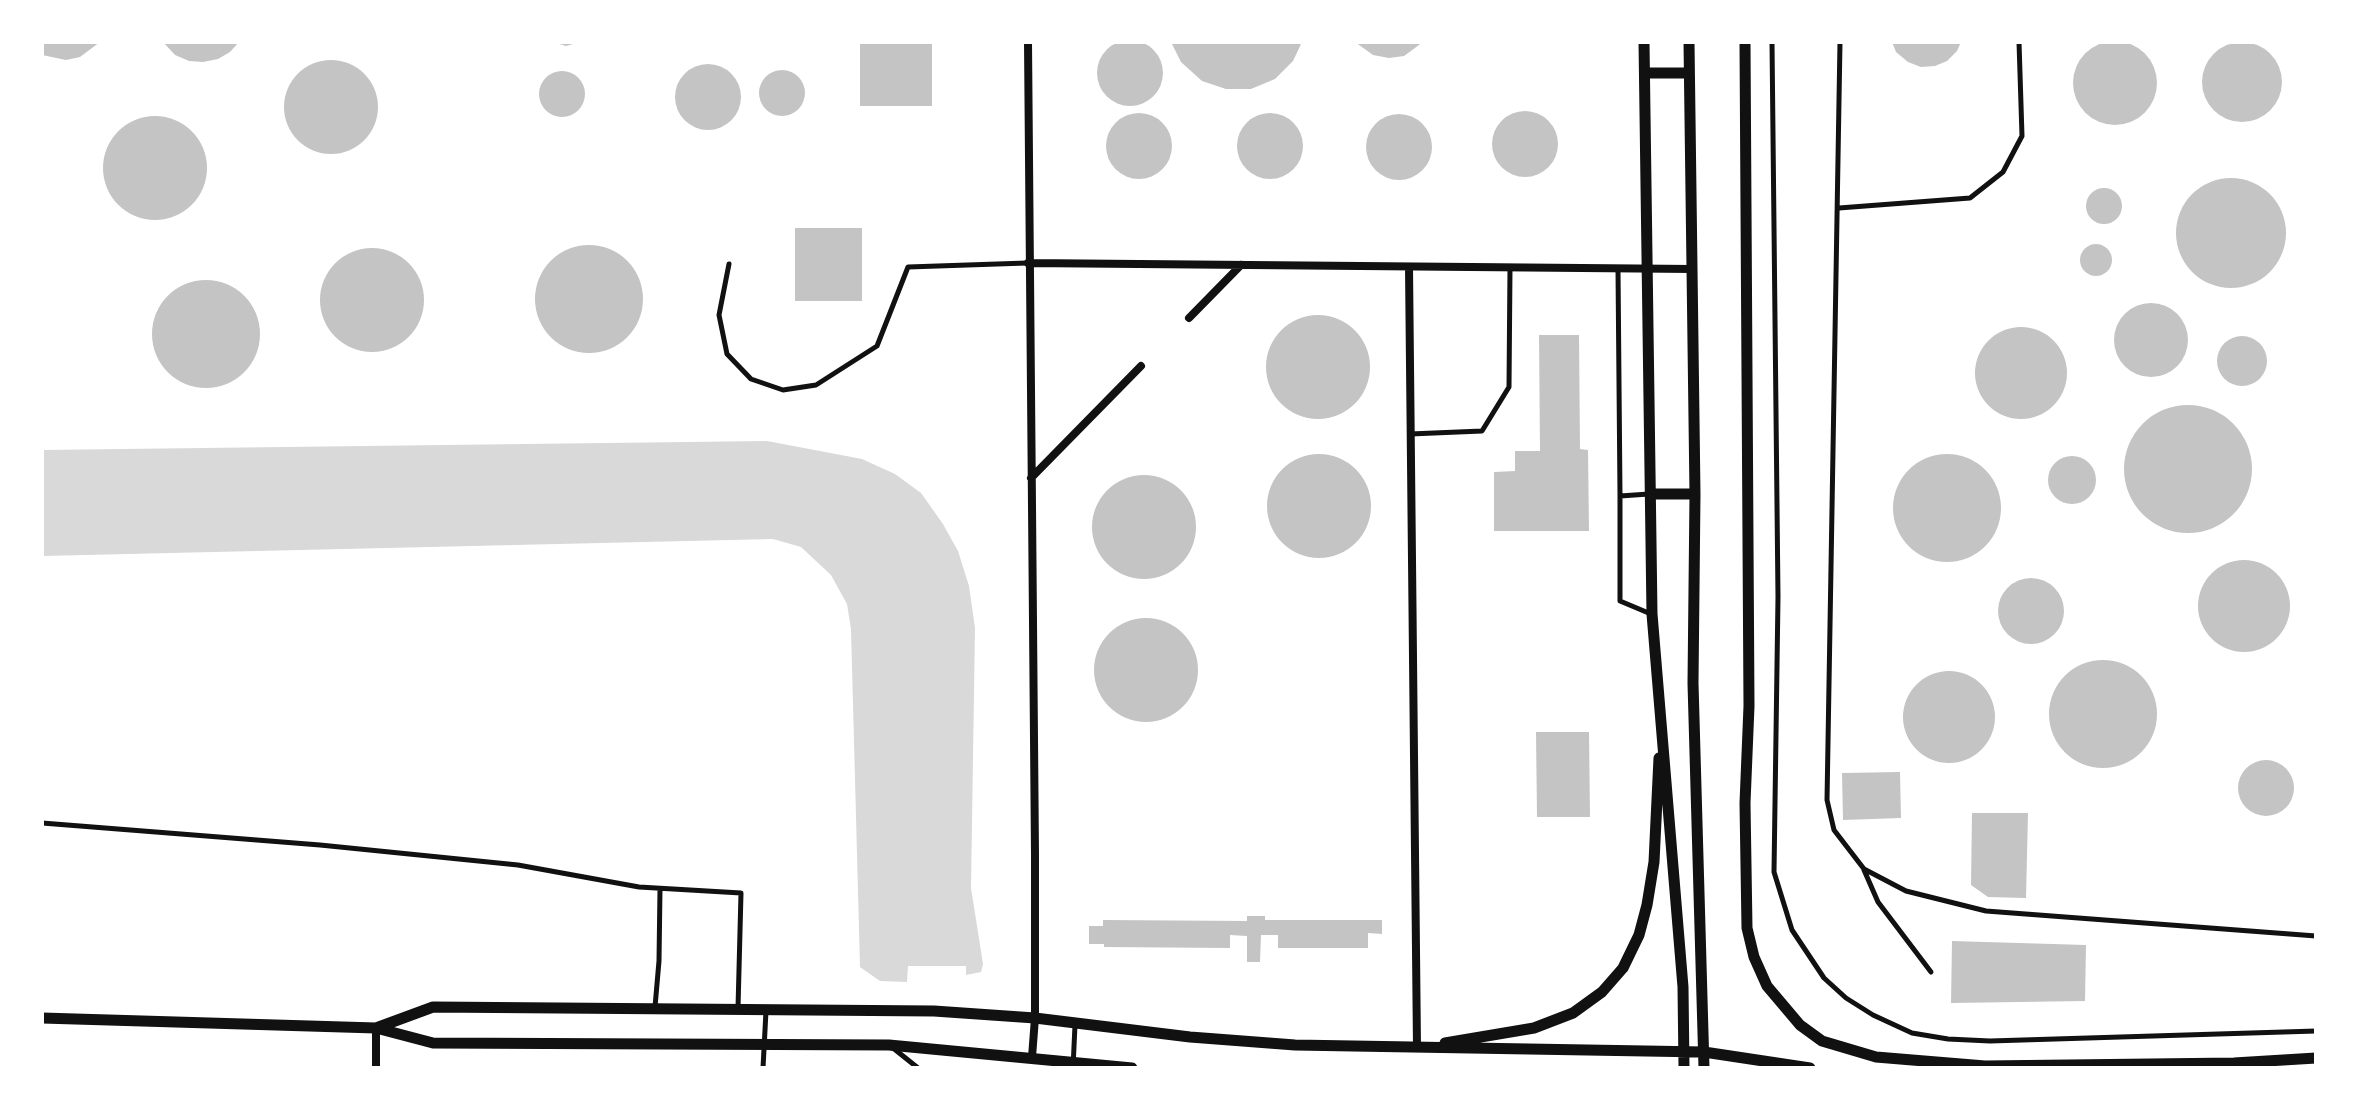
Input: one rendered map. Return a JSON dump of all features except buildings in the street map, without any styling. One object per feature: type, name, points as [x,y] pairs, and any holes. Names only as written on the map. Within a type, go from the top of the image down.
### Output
[{"type":"street","points":[[1028,42],[1035,1018],[1032,1057]]},
{"type":"street","points":[[1644,42],[1652,614],[1682,972],[1684,1068]]},
{"type":"street","points":[[1689,42],[1695,494],[1693,683],[1704,1068]]},
{"type":"street","points":[[1745,42],[1749,706],[1745,803],[1747,928],[1754,957],[1767,986],[1800,1025],[1822,1041],[1876,1057],[1985,1066],[2234,1063],[2316,1058]]},
{"type":"street","points":[[1645,73],[1689,73]]},
{"type":"street","points":[[1028,263],[1692,269]]},
{"type":"street","points":[[1189,318],[1241,265]]},
{"type":"street","points":[[1409,267],[1417,1048]]},
{"type":"street","points":[[1031,478],[1141,366]]},
{"type":"street","points":[[1650,494],[1695,494]]},
{"type":"street","points":[[1417,1048],[1534,1028],[1573,1013],[1602,992],[1623,968],[1639,935],[1654,862],[1661,717]]},
{"type":"street","points":[[376,1028],[433,1007],[934,1011],[1035,1018],[1295,1045],[1704,1052],[1810,1068]]},
{"type":"street","points":[[42,1018],[376,1028],[433,1043],[889,1045],[1032,1057],[1073,1065],[1132,1068]]},
{"type":"street","points":[[376,1028],[376,1068]]},
{"type":"lane","points":[[1772,42],[1778,582],[1774,872],[1792,930],[1824,978],[1846,998],[1912,1033],[1948,1039],[2003,1041],[2316,1031]]},
{"type":"lane","points":[[1840,42],[1827,800],[1834,830],[1864,869],[1878,902],[1931,972]]},
{"type":"lane","points":[[1839,208],[1970,198],[2003,172],[2022,136],[2019,42]]},
{"type":"lane","points":[[729,264],[719,315],[727,354],[751,379],[783,390],[816,385],[877,346],[908,267],[1028,263]]},
{"type":"lane","points":[[1410,434],[1482,431],[1509,387],[1510,268]]},
{"type":"lane","points":[[1618,269],[1620,601],[1652,614]]},
{"type":"lane","points":[[1620,496],[1650,494]]},
{"type":"lane","points":[[42,823],[320,845],[518,865],[639,887],[741,893],[738,1009]]},
{"type":"lane","points":[[1864,869],[1906,891],[1986,911],[2316,936]]},
{"type":"lane","points":[[655,1009],[660,889]]},
{"type":"lane","points":[[763,1068],[766,1010]]},
{"type":"lane","points":[[1073,1065],[1075,1022]]},
{"type":"lane","points":[[889,1045],[918,1068]]},
{"type":"shaded area","points":[[767,441],[862,459],[895,474],[921,493],[958,551],[969,586],[975,628],[971,888],[983,964],[981,972],[966,975],[966,966],[908,966],[907,982],[880,981],[860,967],[851,629],[847,604],[831,575],[801,547],[773,539],[42,556],[42,450]]}]
